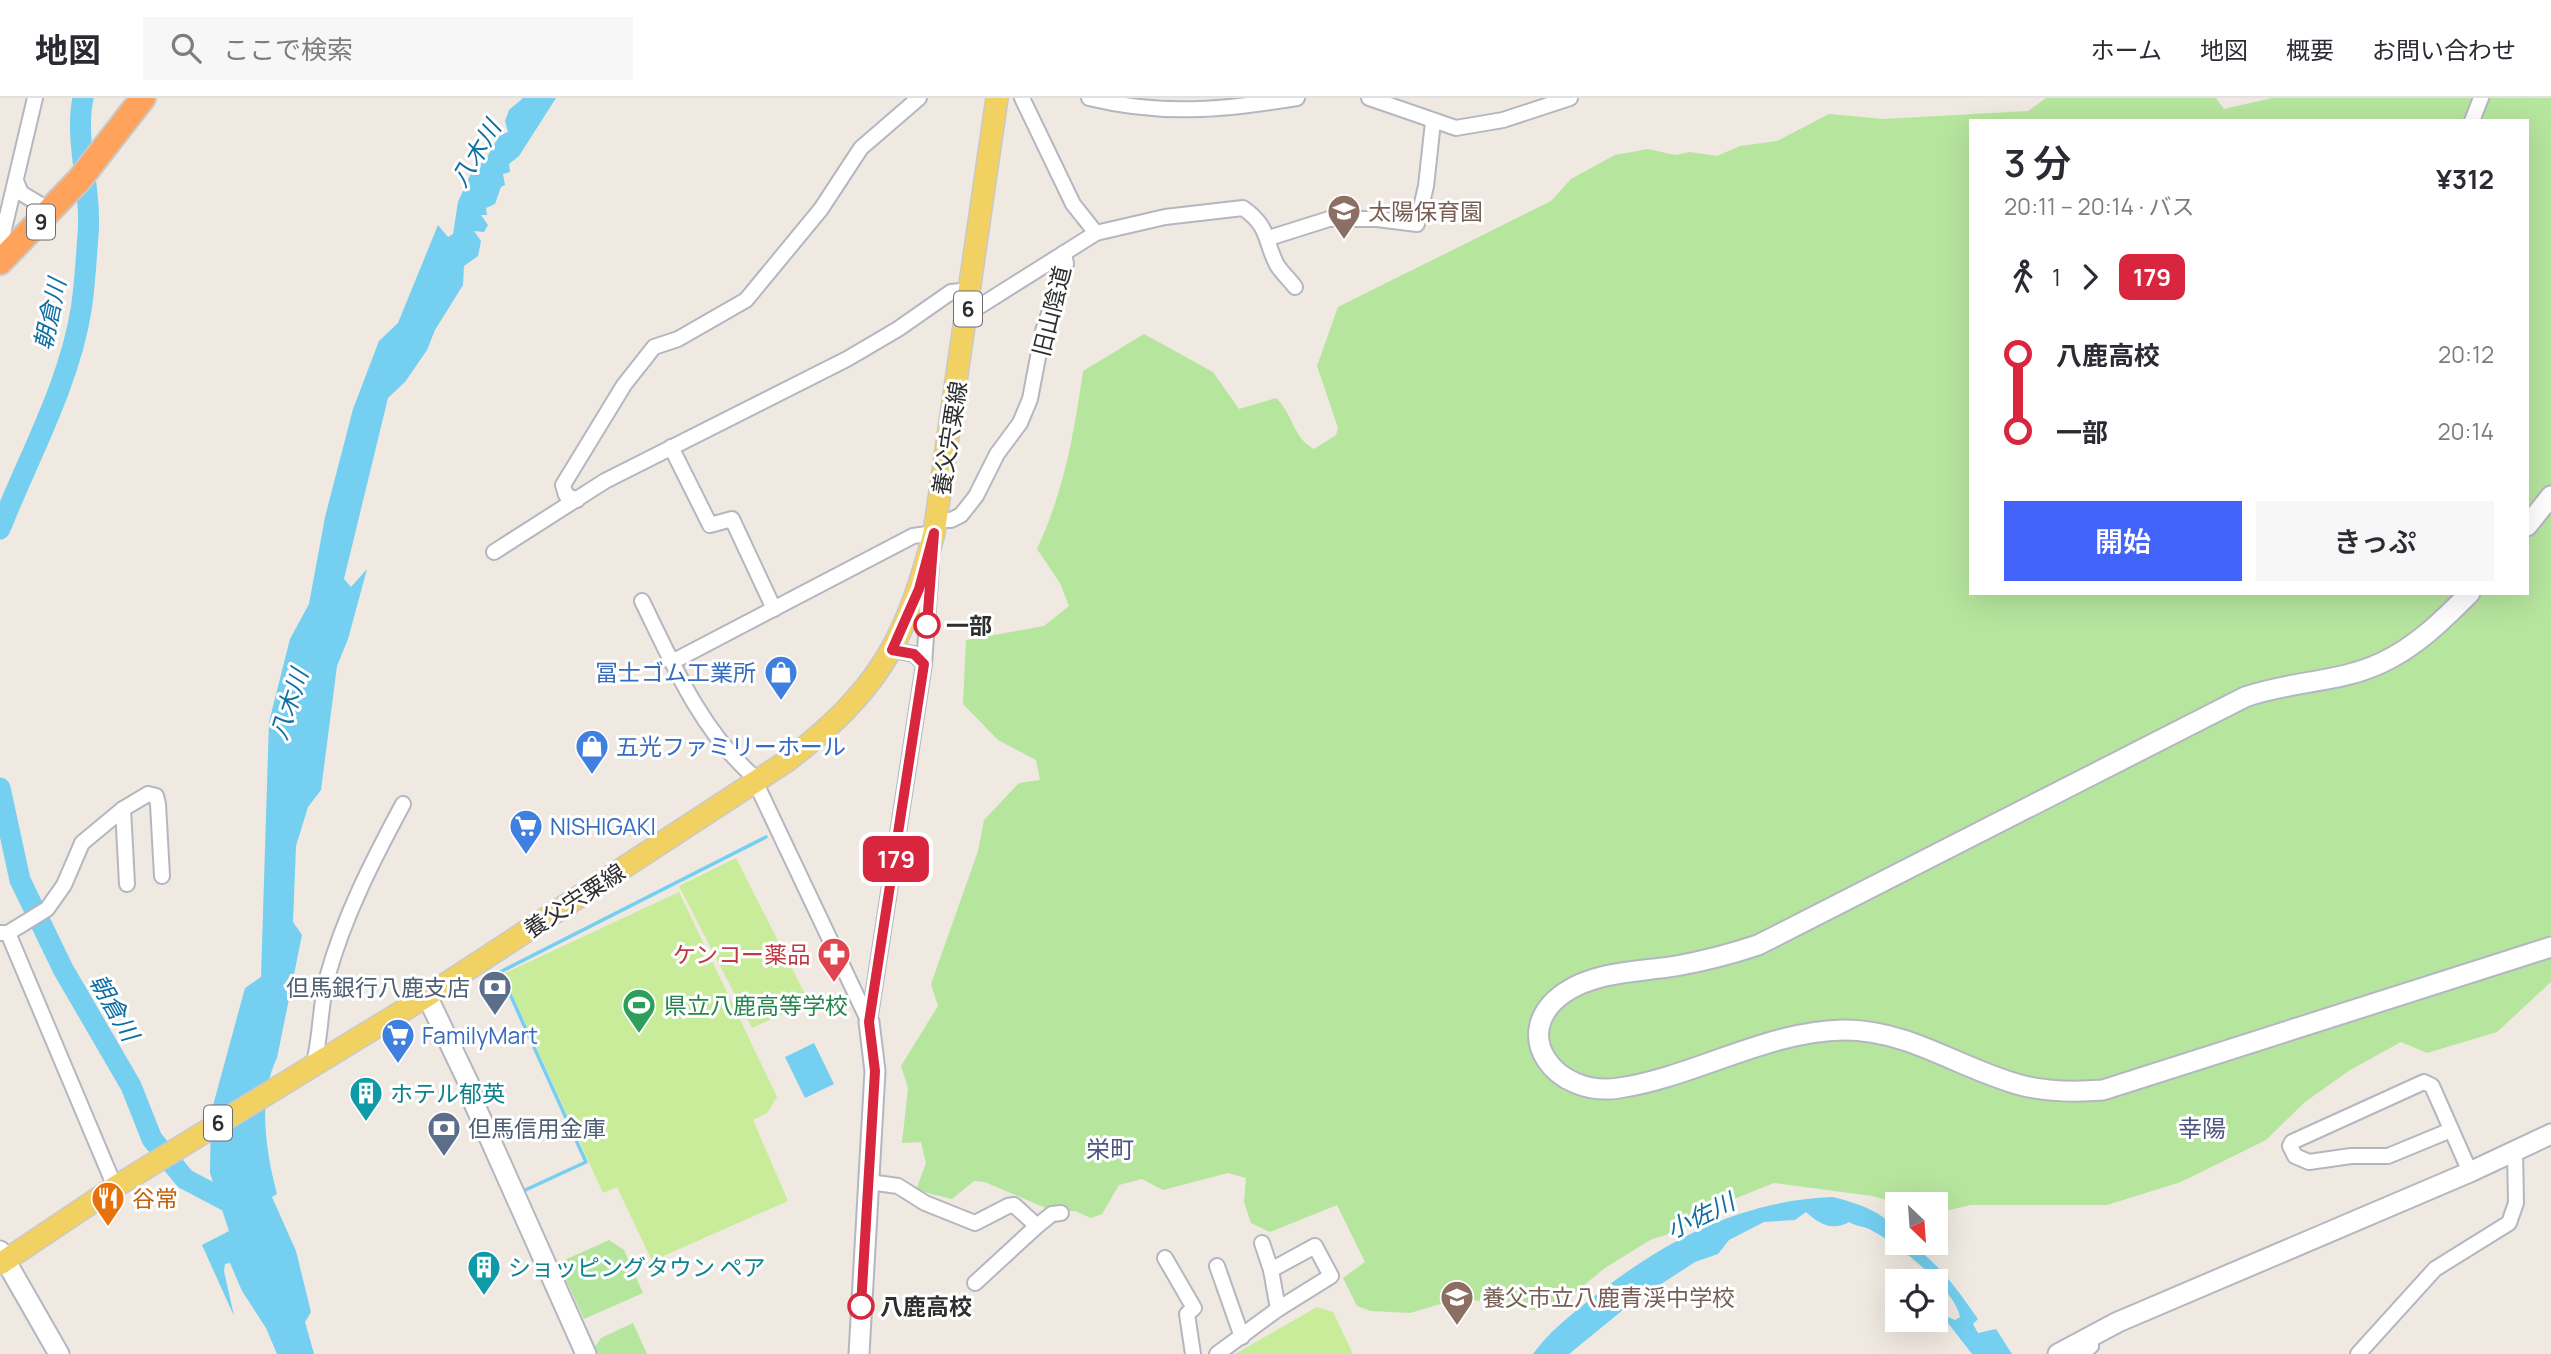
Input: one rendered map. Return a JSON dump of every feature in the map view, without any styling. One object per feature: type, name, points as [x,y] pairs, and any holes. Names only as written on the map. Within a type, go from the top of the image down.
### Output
[{"type":"highway","name":"9","points":[[0,262],[80,179],[143,98]]},
{"type":"main road","name":"養父宍粟線","points":[[2,1258],[314,1063],[427,996],[755,782],[827,730],[857,701],[892,650],[919,589],[935,526],[998,98]]},
{"type":"street","points":[[0,246],[35,98]]},
{"type":"street","points":[[577,500],[566,495],[564,485],[624,384],[654,347],[678,339],[746,300],[821,209],[861,148],[919,98]]},
{"type":"street","points":[[1021,98],[1073,204],[1096,233]]},
{"type":"street","points":[[1089,98],[1132,108],[1185,112],[1297,98]]},
{"type":"street","points":[[1369,98],[1456,128],[1490,122],[1570,98]]},
{"type":"street","points":[[2473,119],[2481,98]]},
{"type":"street","points":[[1295,287],[1277,265],[1269,238],[1329,219],[1377,219],[1417,224],[1426,187],[1433,122]]},
{"type":"street","points":[[16,181],[21,193],[51,211]]},
{"type":"street","name":"旧山陰道","points":[[672,662],[913,536],[961,515],[976,496],[997,454],[1020,423],[1030,399],[1043,331],[1066,264],[1064,253],[1096,233],[1165,217],[1243,208],[1257,218],[1269,238]]},
{"type":"street","points":[[494,552],[605,481],[847,359],[898,330],[951,292],[961,291],[969,305],[980,306],[1064,253]]},
{"type":"street","points":[[671,447],[710,525],[732,519],[774,609]]},
{"type":"street","points":[[2529,524],[2551,496]]},
{"type":"street","points":[[859,1354],[875,1071],[869,1022],[924,664],[935,526]]},
{"type":"street","points":[[2468,595],[2423,637],[2380,664],[2357,672],[2274,686],[2245,697],[1758,944],[1706,960],[1598,978],[1578,986],[1551,1004],[1539,1032],[1541,1045],[1556,1073],[1583,1088],[1602,1090],[1642,1083],[1804,1035],[1843,1030],[1867,1031],[1903,1038],[2023,1086],[2063,1091],[2103,1090],[2551,947]]},
{"type":"street","points":[[642,601],[672,662],[728,754],[752,775],[869,1022]]},
{"type":"street","points":[[892,650],[914,654],[924,664]]},
{"type":"street","points":[[119,1185],[4,933],[47,909],[64,886],[82,843],[122,809],[148,794],[156,796],[162,828],[162,876]]},
{"type":"street","points":[[314,1063],[320,1009],[336,949],[361,884],[402,804]]},
{"type":"street","points":[[122,809],[127,884]]},
{"type":"street","points":[[427,996],[469,1084],[473,1101],[586,1354]]},
{"type":"street","points":[[2451,1130],[2388,1156],[2351,1156],[2309,1162],[2295,1156],[2290,1146],[2292,1142],[2424,1082],[2432,1086],[2470,1172]]},
{"type":"street","points":[[2058,1354],[2085,1346],[2118,1322],[2470,1172],[2551,1134]]},
{"type":"street","points":[[2358,1354],[2435,1269],[2509,1223],[2516,1203],[2515,1152]]},
{"type":"street","points":[[869,1182],[898,1186],[925,1203],[975,1223],[1014,1205],[1037,1226]]},
{"type":"street","points":[[975,1283],[1037,1226],[1052,1214],[1061,1213]]},
{"type":"street","points":[[1262,1243],[1271,1270],[1278,1309]]},
{"type":"street","points":[[1217,1354],[1278,1309],[1331,1276],[1315,1246],[1271,1270]]},
{"type":"street","points":[[2,1258],[59,1354]]},
{"type":"street","points":[[1165,1258],[1194,1308],[1187,1314],[1186,1320],[1193,1354]]},
{"type":"street","points":[[1217,1266],[1242,1337]]},
{"type":"green space","points":[[2046,98],[2216,98],[2224,109],[2272,98],[2551,98],[2551,982],[2497,1032],[2427,1053],[2401,1042],[2350,1070],[2305,1102],[2266,1140],[2181,1182],[2107,1205],[1971,1205],[1948,1210],[1948,1192],[1885,1192],[1885,1200],[1774,1183],[1734,1199],[1680,1230],[1650,1240],[1605,1268],[1560,1305],[1534,1310],[1461,1298],[1410,1313],[1371,1311],[1357,1306],[1343,1278],[1365,1262],[1337,1205],[1270,1232],[1251,1223],[1244,1202],[1246,1178],[1228,1173],[1163,1190],[1142,1179],[1119,1185],[1102,1214],[1091,1218],[1075,1211],[1050,1210],[985,1182],[974,1181],[952,1199],[916,1190],[926,1163],[921,1142],[902,1143],[908,1088],[901,1066],[938,1006],[931,984],[978,851],[984,820],[1019,783],[1040,780],[1036,760],[998,740],[963,704],[966,640],[1044,626],[1069,606],[1060,583],[1037,549],[1067,462],[1083,371],[1144,334],[1213,372],[1239,409],[1276,398],[1302,439],[1314,449],[1336,435],[1338,428],[1317,366],[1338,307],[1551,201],[1571,179],[1615,155],[1648,149],[1675,155],[1690,152],[1717,156],[1740,146],[1777,141],[1829,114],[1884,119],[2028,111]]},
{"type":"green space","points":[[736,858],[809,1002],[752,1028],[679,886]]},
{"type":"green space","name":"県立八鹿高等学校","points":[[679,892],[777,1097],[767,1113],[753,1120],[788,1201],[652,1261],[617,1187],[603,1193],[503,974]]},
{"type":"green space","points":[[609,1240],[624,1250],[643,1293],[584,1319],[558,1263]]},
{"type":"green space","points":[[1317,1307],[1333,1312],[1353,1354],[1235,1354]]},
{"type":"green space","points":[[633,1323],[647,1354],[598,1354],[595,1347],[601,1338]]},
{"type":"water","name":"八木川","points":[[523,98],[556,98],[519,156],[509,164],[510,172],[503,174],[505,185],[501,187],[495,204],[486,208],[487,215],[481,215],[488,225],[484,232],[474,231],[481,241],[478,256],[464,266],[463,285],[435,330],[427,350],[405,382],[388,398],[344,579],[351,587],[367,569],[348,639],[337,666],[321,790],[308,807],[296,846],[293,922],[302,935],[265,1108],[267,1143],[277,1194],[272,1197],[296,1251],[311,1312],[305,1322],[314,1354],[277,1354],[266,1328],[242,1291],[230,1263],[225,1264],[224,1271],[234,1316],[202,1245],[229,1231],[210,1173],[211,1113],[245,988],[261,977],[269,722],[290,639],[309,604],[325,517],[353,409],[379,341],[398,323],[438,225],[448,237],[453,234],[458,202],[472,171],[486,159],[499,136],[508,132],[505,121],[509,110]]},
{"type":"water","points":[[814,1043],[834,1084],[805,1098],[785,1057]]},
{"type":"water","points":[[1833,1197],[1863,1206],[1885,1219],[1885,1238],[1849,1222],[1837,1226],[1826,1225],[1806,1212],[1795,1220],[1764,1222],[1729,1240],[1718,1254],[1695,1262],[1629,1305],[1569,1354],[1533,1354],[1552,1332],[1583,1305],[1618,1278],[1674,1242],[1735,1216],[1799,1200]]},
{"type":"water","points":[[1907,1255],[1924,1255],[1939,1269],[1922,1267]]},
{"type":"water","points":[[1948,1279],[1978,1319],[1973,1324],[1978,1333],[1996,1329],[2012,1354],[1972,1354],[1948,1323],[1948,1317],[1955,1320],[1960,1317],[1948,1294]]},
{"type":"waterway","name":"朝倉川","points":[[0,529],[57,394],[81,310],[89,218],[81,131],[83,98]]},
{"type":"waterway","name":"朝倉川","points":[[0,788],[20,880],[63,969],[131,1086],[152,1139],[185,1179],[242,1209]]},
{"type":"waterway","points":[[521,1192],[586,1162],[500,972],[766,837]]},
{"type":"bus line","name":"179","points":[[861,1306],[875,1071],[869,1022],[924,664],[914,654],[892,650],[919,589],[934,533],[927,625]]},
{"type":"place","name":"太陽保育園","points":[[1344,241]]},
{"type":"place","name":"一部","points":[[927,625]]},
{"type":"place","name":"冨士ゴム工業所","points":[[781,702]]},
{"type":"place","name":"五光ファミリーホール","points":[[592,776]]},
{"type":"place","name":"NISHIGAKI","points":[[526,856]]},
{"type":"place","name":"ケンコー薬品","points":[[834,984]]},
{"type":"place","name":"但馬銀行八鹿支店","points":[[495,1017]]},
{"type":"place","name":"県立八鹿高等学校","points":[[639,1035]]},
{"type":"place","name":"FamilyMart","points":[[398,1065]]},
{"type":"place","name":"ホテル郁英","points":[[366,1123]]},
{"type":"place","name":"但馬信用金庫","points":[[444,1158]]},
{"type":"place","name":"谷常","points":[[108,1228]]},
{"type":"place","name":"ショッピングタウン ペア","points":[[484,1297]]},
{"type":"place","name":"八鹿高校","points":[[861,1306]]},
{"type":"place","name":"養父市立八鹿青渓中学校","points":[[1457,1327]]},
{"type":"district","name":"幸陽","points":[[2202,1127]]},
{"type":"district","name":"栄町","points":[[1110,1148]]},
{"type":"water label","name":"小佐川","points":[[1700,1215]]}]
